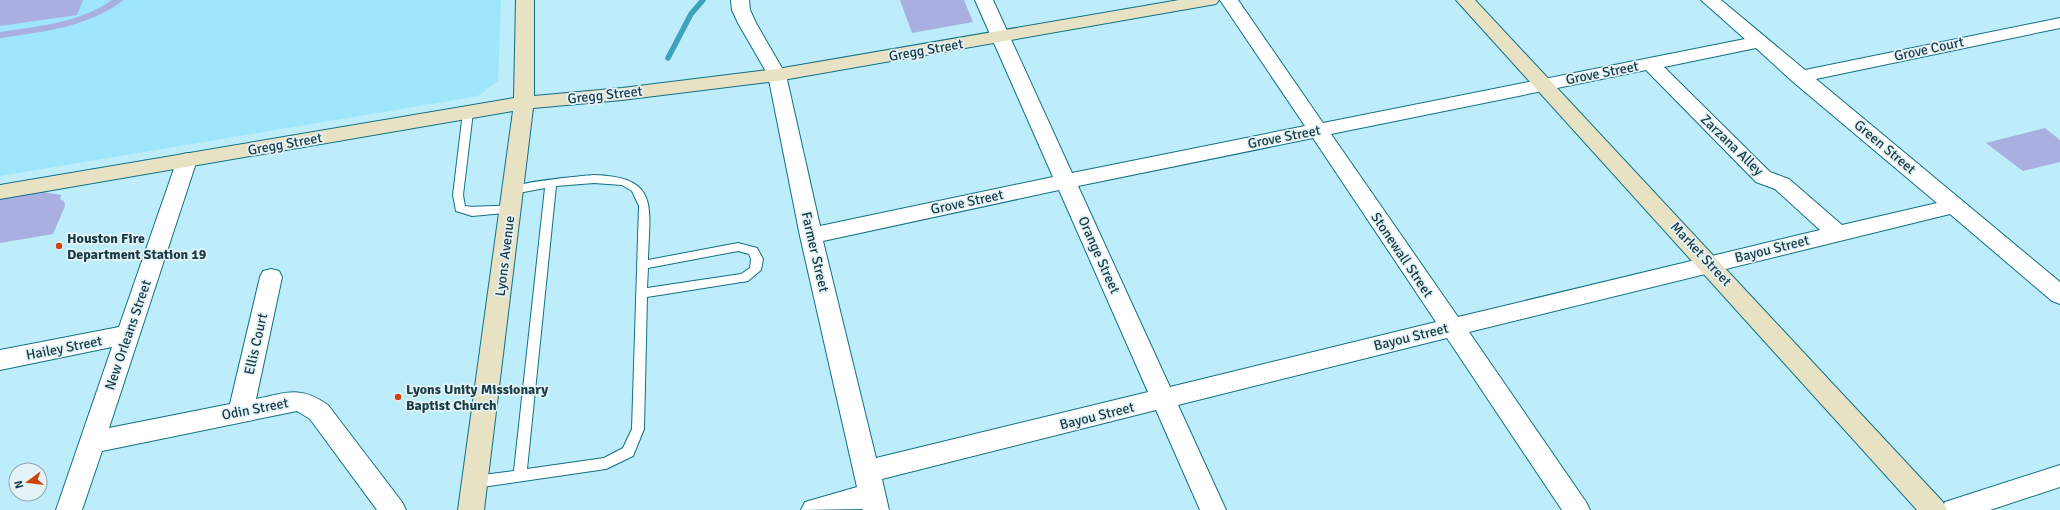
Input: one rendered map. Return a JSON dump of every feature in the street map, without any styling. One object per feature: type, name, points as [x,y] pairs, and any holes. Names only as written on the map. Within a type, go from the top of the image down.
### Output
[{"type":"street","name":"Lyons Avenue","points":[[471,510],[524,103],[526,0]]},
{"type":"street","name":"Farmer Street","points":[[740,0],[741,10],[777,75],[811,236],[872,492]]},
{"type":"street","name":"Orange Street","points":[[984,0],[1213,510]]},
{"type":"street","name":"Gregg Street","points":[[0,192],[524,103],[622,94],[777,75],[1210,0]]},
{"type":"street","name":"Stonewall Street","points":[[1229,0],[1577,510]]},
{"type":"street","name":"Market Street","points":[[1465,0],[1545,84],[1934,510]]},
{"type":"street","name":"Green Street","points":[[1710,0],[1799,77],[1864,129],[2060,295]]},
{"type":"street","name":"Grove Court","points":[[1799,77],[2060,23]]},
{"type":"street","name":"Grove Street","points":[[811,236],[1066,181],[1758,42]]},
{"type":"street","name":"Zarzana Alley","points":[[1650,64],[1763,177],[1782,184],[1837,233]]},
{"type":"street","name":"New Orleans Street","points":[[69,510],[187,160]]},
{"type":"street","name":"Bayou Street","points":[[814,510],[1164,399],[1452,327],[1954,206]]},
{"type":"street","name":"Ellis Court","points":[[241,411],[271,277]]},
{"type":"street","name":"Hailey Street","points":[[0,360],[127,336]]},
{"type":"street","name":"Odin Street","points":[[92,442],[241,411],[298,401],[315,407],[392,510]]},
{"type":"street","points":[[1954,510],[2060,476]]},
{"type":"lane","points":[[468,112],[458,195],[460,208],[472,212],[551,184],[596,178],[619,181],[634,186],[644,206],[638,429],[628,452],[606,463],[475,482]]},
{"type":"lane","points":[[520,475],[551,184]]},
{"type":"lane","points":[[642,265],[738,248],[753,251],[757,259],[755,270],[744,278],[642,293]]},
{"type":"shaded area","points":[[0,0],[501,0],[498,81],[478,96],[0,176]]},
{"type":"shaded area","points":[[0,0],[83,0],[77,15],[0,26]]},
{"type":"shaded area","points":[[112,0],[124,0],[95,16],[65,27],[0,38],[0,32],[72,19],[99,8]]},
{"type":"shaded area","points":[[900,0],[964,0],[973,22],[912,33]]},
{"type":"shaded area","points":[[2045,128],[2060,140],[2060,162],[2023,171],[1986,143]]},
{"type":"shaded area","points":[[43,192],[61,195],[60,199],[64,201],[65,206],[53,234],[0,243],[0,199]]},
{"type":"waterway","points":[[668,58],[691,14],[703,0]]},
{"type":"place","name":"Houston Fire Department Station 19","points":[[59,246]]},
{"type":"place","name":"Lyons Unity Missionary Baptist Church","points":[[398,397]]}]
